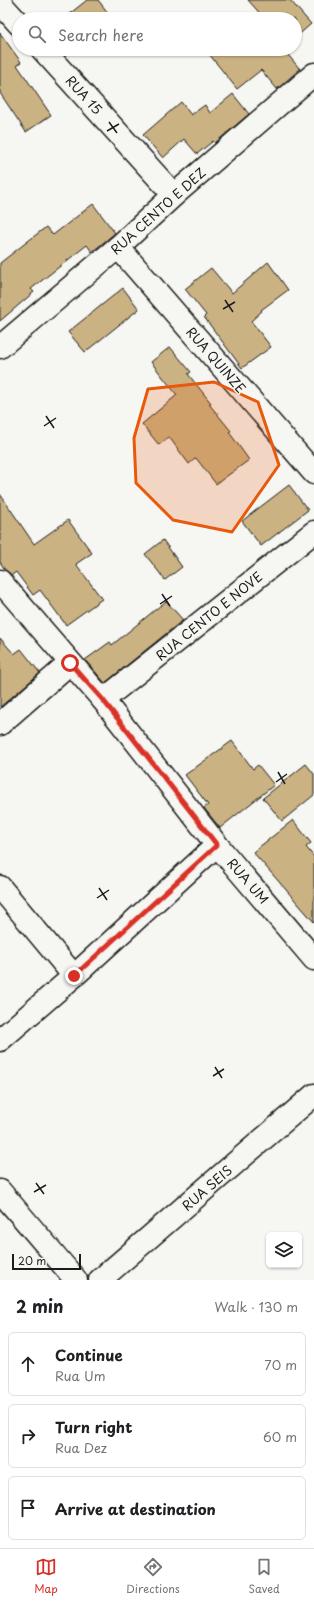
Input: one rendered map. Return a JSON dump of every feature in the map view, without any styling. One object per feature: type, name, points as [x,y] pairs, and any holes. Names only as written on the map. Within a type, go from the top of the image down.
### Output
[{"type":"street","points":[[0,3],[12,16]]},
{"type":"street","name":"RUA 15","points":[[48,56],[174,195]]},
{"type":"street","name":"RUA CENTO E DEZ","points":[[0,347],[118,247],[174,195],[314,74]]},
{"type":"street","name":"RUA QUINZE","points":[[118,247],[314,473]]},
{"type":"street","name":"RUA CENTO E NOVE","points":[[103,700],[314,532]]},
{"type":"street","name":"RUA UM","points":[[0,581],[103,700],[217,845],[312,953]]},
{"type":"street","points":[[0,724],[70,663]]},
{"type":"street","points":[[0,1040],[74,976],[217,845]]},
{"type":"street","points":[[0,887],[74,976]]},
{"type":"street","name":"RUA SEIS","points":[[100,1280],[314,1095]]},
{"type":"street","points":[[0,1191],[76,1280]]},
{"type":"highlighted area","points":[[214,382],[258,402],[279,465],[232,532],[173,520],[136,483],[134,438],[148,389]]},
{"type":"building","points":[[87,0],[98,0],[107,12],[72,12]]},
{"type":"building","points":[[248,0],[290,0],[300,12],[259,12]]},
{"type":"building","points":[[302,14],[311,24],[302,32]]},
{"type":"building","points":[[0,33],[12,50],[12,56],[17,56],[21,62],[17,65],[51,115],[26,132],[0,93]]},
{"type":"building","points":[[211,56],[289,56],[300,69],[277,89],[261,70],[237,89]]},
{"type":"building","points":[[233,94],[249,114],[215,143],[213,141],[197,154],[184,139],[163,158],[143,135],[181,102],[191,115],[205,105],[210,113]]},
{"type":"building","points":[[93,204],[115,233],[92,252],[87,245],[31,289],[34,292],[0,321],[0,263],[46,227],[53,235]]},
{"type":"building","points":[[268,262],[288,290],[261,310],[262,311],[251,321],[271,347],[242,368],[204,317],[206,315],[185,289],[211,268],[232,293]]},
{"type":"building","points":[[123,288],[139,309],[85,352],[68,332]]},
{"type":"building","points":[[170,347],[191,372],[188,374],[211,403],[209,404],[231,431],[229,432],[249,460],[216,484],[196,458],[189,464],[169,437],[159,445],[142,424],[177,395],[151,362]]},
{"type":"building","points":[[289,485],[308,510],[261,546],[242,521]]},
{"type":"building","points":[[0,494],[34,544],[68,520],[92,553],[76,564],[102,599],[66,625],[40,590],[33,595],[16,572],[12,575],[5,570],[0,562]]},
{"type":"building","points":[[163,540],[182,567],[165,580],[145,554]]},
{"type":"building","points":[[166,601],[183,620],[105,683],[85,660],[110,642],[112,645]]},
{"type":"building","points":[[0,638],[14,654],[21,649],[40,673],[0,707]]},
{"type":"building","points":[[232,741],[253,769],[258,765],[274,785],[220,828],[204,808],[208,805],[185,775]]},
{"type":"building","points":[[306,764],[314,774],[314,795],[282,821],[263,798]]},
{"type":"building","points":[[293,820],[311,843],[306,847],[314,857],[314,922],[253,852]]},
{"type":"route","points":[[70,663],[103,700],[217,845],[74,976]]}]
